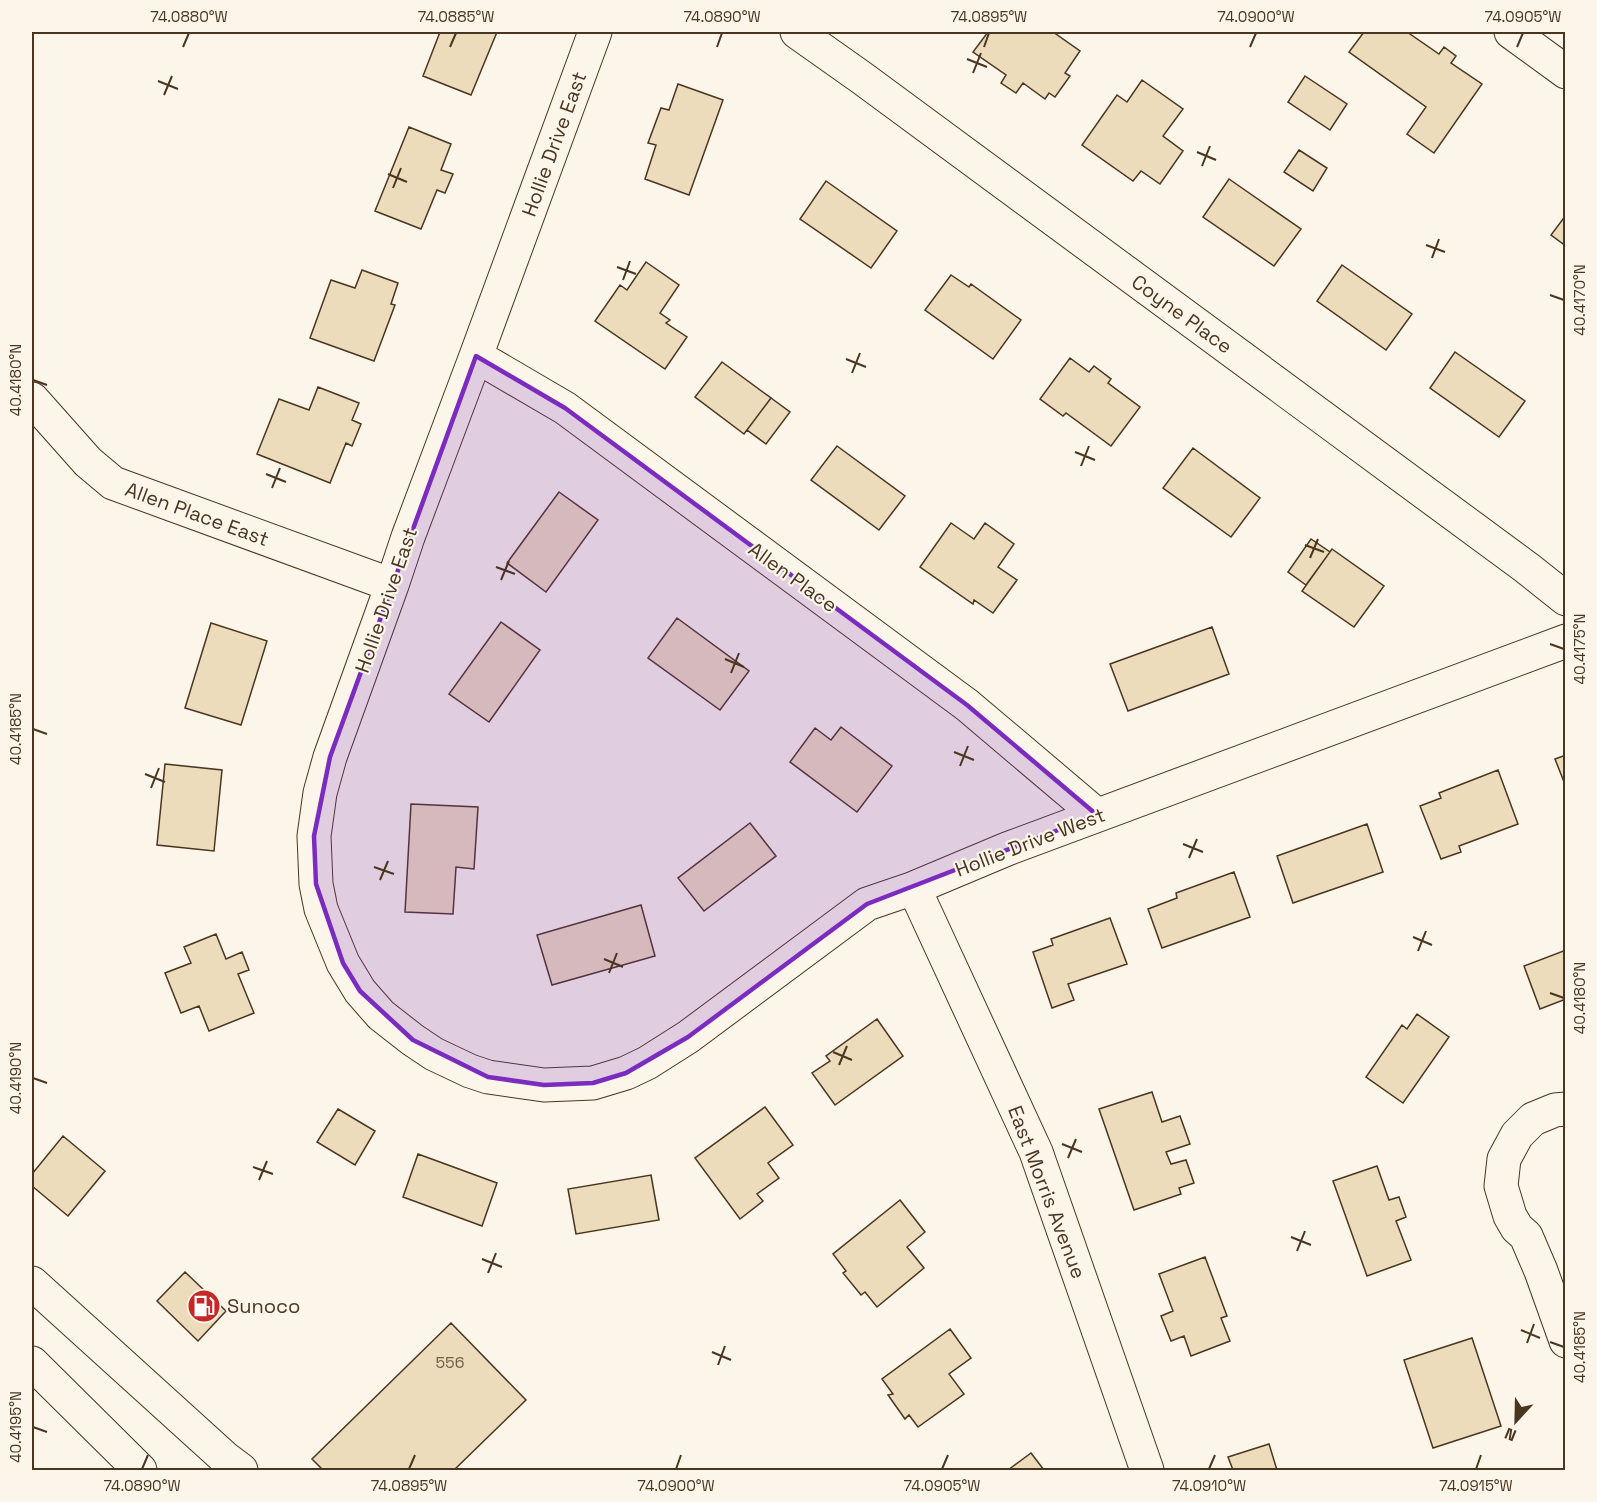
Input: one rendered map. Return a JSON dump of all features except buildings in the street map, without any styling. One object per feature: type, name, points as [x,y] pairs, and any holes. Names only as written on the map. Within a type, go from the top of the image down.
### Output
[{"type":"main road","name":"Hollie Drive East","points":[[525,1082],[488,1077],[434,1054],[381,1015],[360,991],[343,963],[321,909],[316,884],[314,836],[320,793],[330,757],[408,537],[595,32]]},
{"type":"main road","name":"Coyne Place","points":[[797,32],[1527,568],[1566,599]]},
{"type":"main road","points":[[1511,32],[1566,72]]},
{"type":"main road","name":"Allen Place","points":[[476,356],[565,408],[967,705],[1097,815]]},
{"type":"main road","name":"Allen Place East","points":[[32,399],[88,462],[113,483],[392,585]]},
{"type":"main road","name":"Hollie Drive West","points":[[525,1082],[544,1085],[593,1083],[626,1073],[647,1063],[688,1037],[867,904],[914,888],[1097,815],[1566,641]]},
{"type":"main road","name":"East Morris Avenue","points":[[914,888],[1036,1152],[1147,1470]]},
{"type":"main road","points":[[1566,1109],[1555,1110],[1533,1119],[1517,1135],[1504,1159],[1501,1186],[1510,1216],[1517,1228],[1526,1236],[1541,1271],[1566,1341]]},
{"type":"main road","points":[[32,1283],[241,1470]]},
{"type":"main road","points":[[32,1363],[140,1470]]},
{"type":"highlighted area","points":[[476,356],[565,408],[967,705],[1097,815],[867,904],[688,1037],[626,1073],[593,1083],[544,1085],[488,1077],[413,1040],[360,991],[343,963],[316,884],[314,836],[330,757]]},
{"type":"place","name":"Sunoco","points":[[204,1306]]}]
